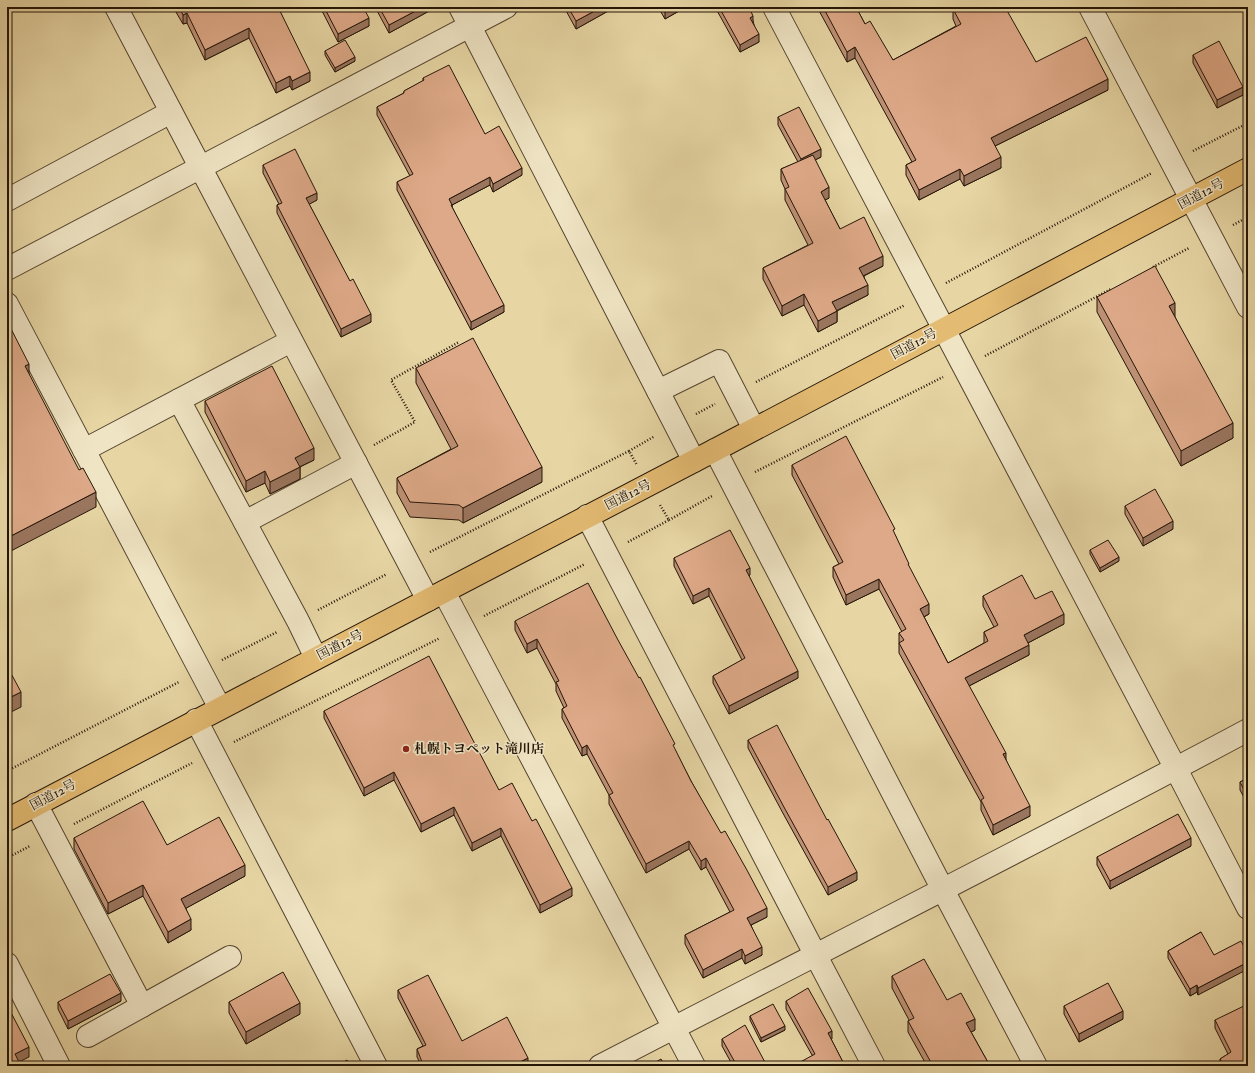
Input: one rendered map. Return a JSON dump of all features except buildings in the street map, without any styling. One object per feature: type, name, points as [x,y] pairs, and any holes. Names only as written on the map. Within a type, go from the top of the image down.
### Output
[{"type":"highway","name":"国道12号","points":[[7,820],[1248,170]]},
{"type":"street","points":[[116,7],[408,563],[463,626],[694,1066]]},
{"type":"street","points":[[460,7],[694,461]]},
{"type":"street","points":[[7,269],[506,7]]},
{"type":"street","points":[[774,7],[945,328],[1248,908]]},
{"type":"street","points":[[1090,7],[1248,307]]},
{"type":"street","points":[[7,200],[171,112]]},
{"type":"street","points":[[9,311],[220,708]]},
{"type":"street","points":[[84,450],[291,341]]},
{"type":"street","points":[[658,391],[719,361],[754,429]]},
{"type":"street","points":[[179,400],[298,620],[316,658]]},
{"type":"street","points":[[714,450],[942,890],[1036,1066]]},
{"type":"street","points":[[245,522],[354,460]]},
{"type":"street","points":[[587,516],[874,1066]]},
{"type":"street","points":[[196,720],[376,1066]]},
{"type":"street","points":[[600,1066],[1176,769],[1248,730]]},
{"type":"street","points":[[36,804],[142,1006]]},
{"type":"street","points":[[88,1036],[230,957]]},
{"type":"street","points":[[7,964],[59,1066]]},
{"type":"path","points":[[354,460],[415,422],[391,380],[459,342]]},
{"type":"path","points":[[7,771],[408,563],[629,451],[669,520],[7,858]]},
{"type":"place","name":"札幌トヨペット滝川店","points":[[406,749]]}]
